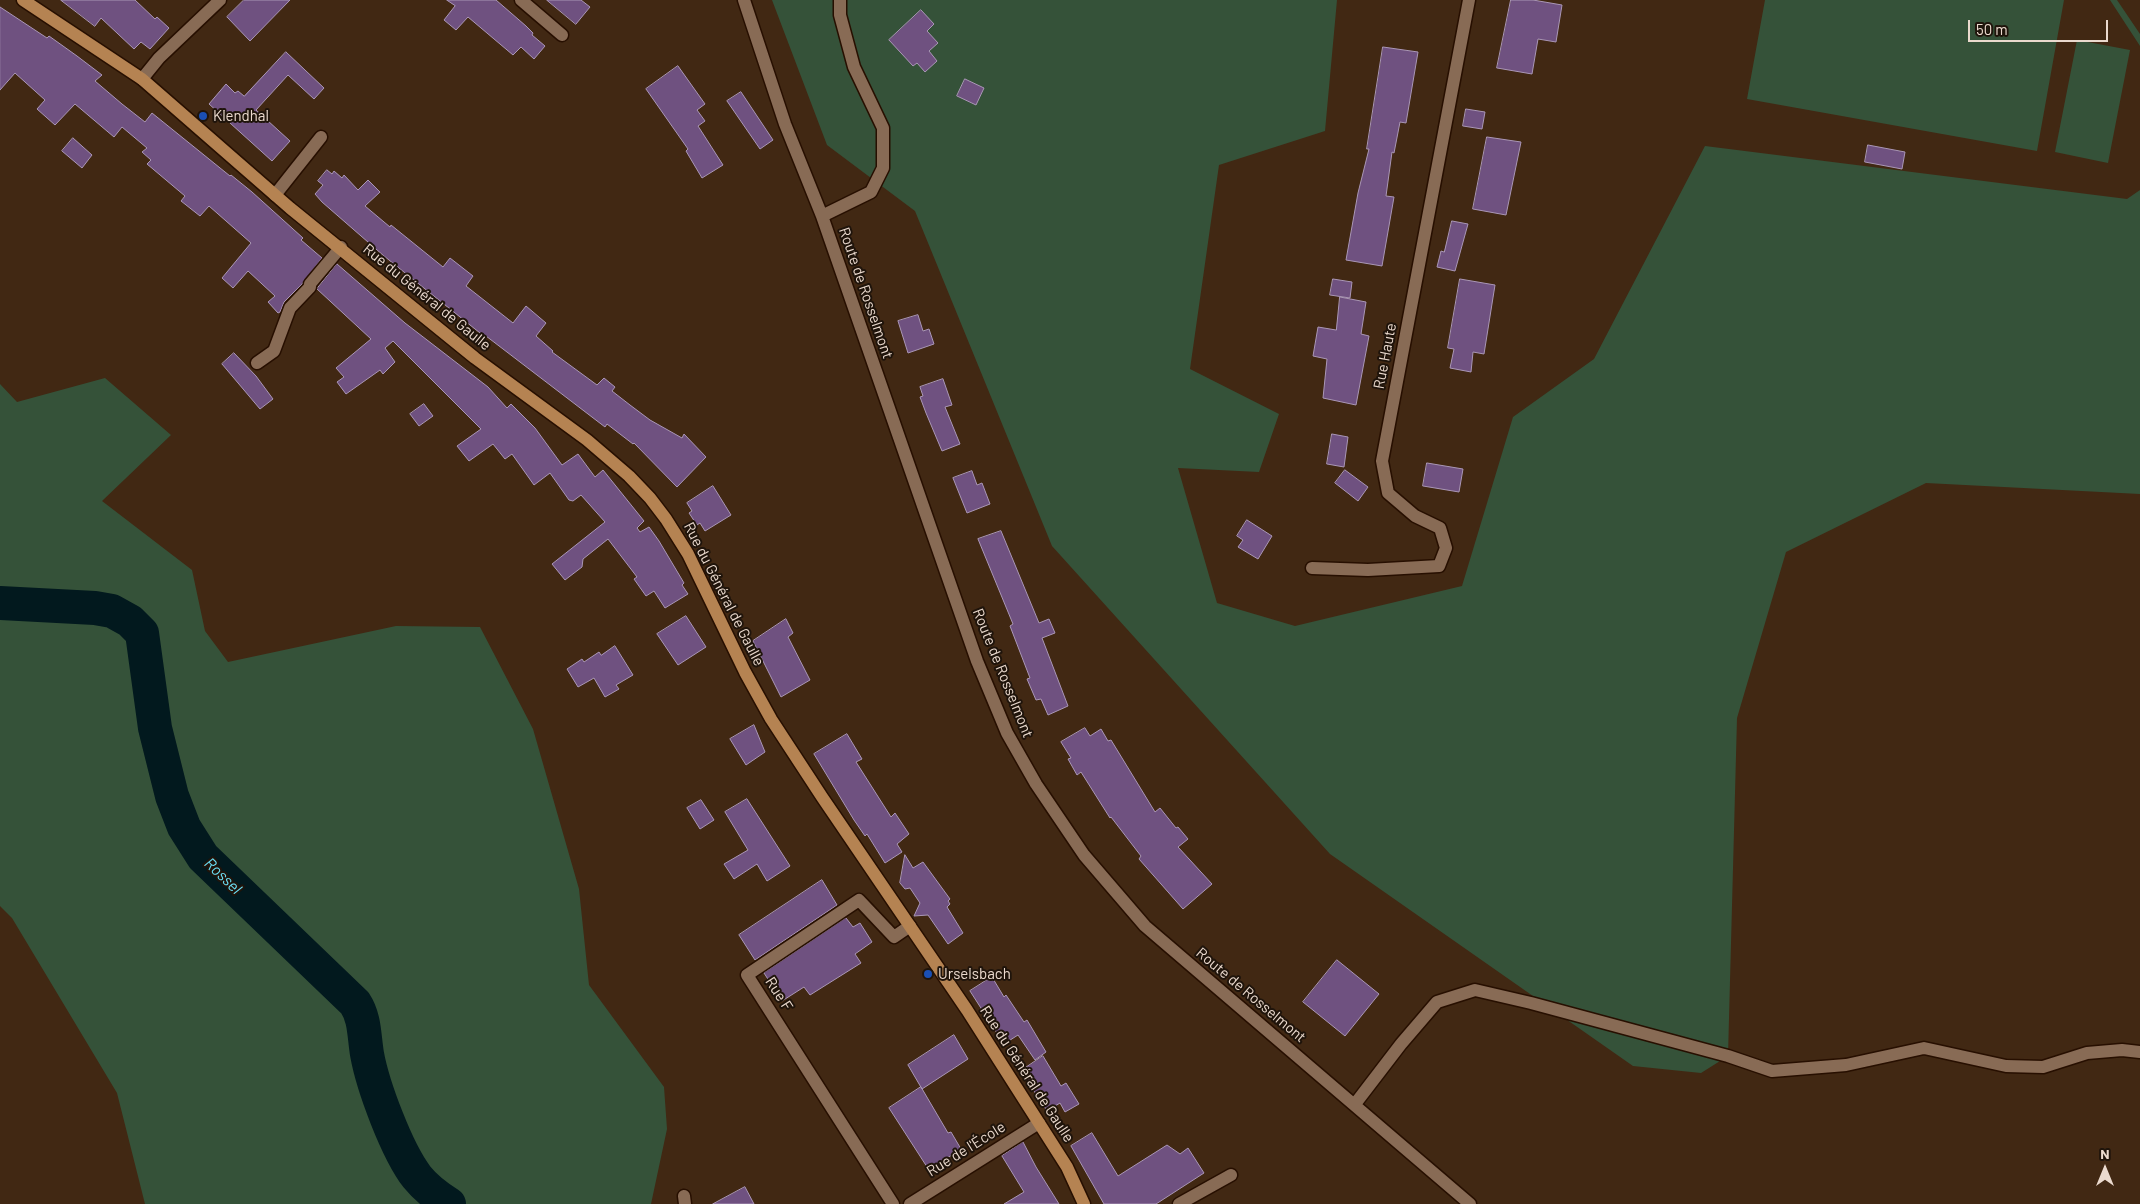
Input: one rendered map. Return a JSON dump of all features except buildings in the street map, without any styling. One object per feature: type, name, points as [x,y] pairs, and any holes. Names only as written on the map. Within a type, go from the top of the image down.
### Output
[{"type":"main road","name":"Rue du Général de Gaulle","points":[[23,0],[142,79],[274,195],[341,247],[475,358],[587,440],[650,498],[688,554],[745,672],[771,719],[967,1010],[1067,1167],[1084,1204]]},
{"type":"street","points":[[142,79],[158,58],[220,0]]},
{"type":"street","points":[[521,0],[562,35]]},
{"type":"street","name":"Route de Rosselmont","points":[[744,0],[785,124],[822,216],[977,661],[1006,733],[1036,784],[1084,855],[1145,926],[1470,1204]]},
{"type":"street","points":[[822,216],[871,192],[884,168],[883,128],[854,67],[840,14],[840,0]]},
{"type":"street","name":"Rue Haute","points":[[1312,568],[1368,570],[1439,566],[1446,548],[1440,528],[1415,516],[1388,493],[1382,461],[1469,0]]},
{"type":"street","points":[[274,195],[321,137]]},
{"type":"street","points":[[257,363],[274,350],[290,308],[310,288],[310,284],[341,247]]},
{"type":"street","name":"Rue F","points":[[893,1204],[747,975],[859,900],[894,937],[910,926]]},
{"type":"street","points":[[1355,1104],[1401,1044],[1438,1002],[1475,990],[1531,1003],[1728,1056],[1772,1071],[1846,1065],[1924,1048],[2006,1066],[2043,1066],[2087,1053],[2122,1050],[2140,1052]]},
{"type":"street","name":"Rue de l'École","points":[[910,1204],[1039,1123]]},
{"type":"street","points":[[1179,1204],[1231,1175]]},
{"type":"green space","points":[[772,0],[1337,0],[1325,131],[1219,165],[1190,369],[1279,414],[1259,472],[1178,468],[1217,603],[1295,626],[1462,586],[1513,417],[1594,359],[1705,146],[2127,199],[2140,190],[2140,494],[1926,483],[1786,552],[1737,718],[1728,1056],[1701,1073],[1633,1066],[1330,854],[1052,546],[915,211],[827,145]]},
{"type":"green space","points":[[1765,0],[2064,0],[2037,151],[1747,99]]},
{"type":"green space","points":[[2110,0],[2117,0],[2140,34],[2140,46]]},
{"type":"green space","points":[[2077,40],[2130,50],[2108,163],[2055,152]]},
{"type":"green space","points":[[105,378],[171,435],[102,501],[192,570],[205,631],[228,662],[396,626],[480,627],[533,729],[579,889],[589,985],[664,1087],[667,1129],[651,1204],[145,1204],[117,1093],[12,918],[0,906],[0,384],[17,402]]},
{"type":"waterway","name":"Rossel","points":[[0,603],[95,608],[112,611],[130,621],[142,633],[155,728],[172,796],[184,827],[203,857],[355,1003],[362,1021],[370,1068],[394,1135],[409,1166],[417,1177],[432,1192],[449,1204]]},
{"type":"place","name":"Klendhal","points":[[203,116]]},
{"type":"place","name":"Urselsbach","points":[[928,974]]}]
